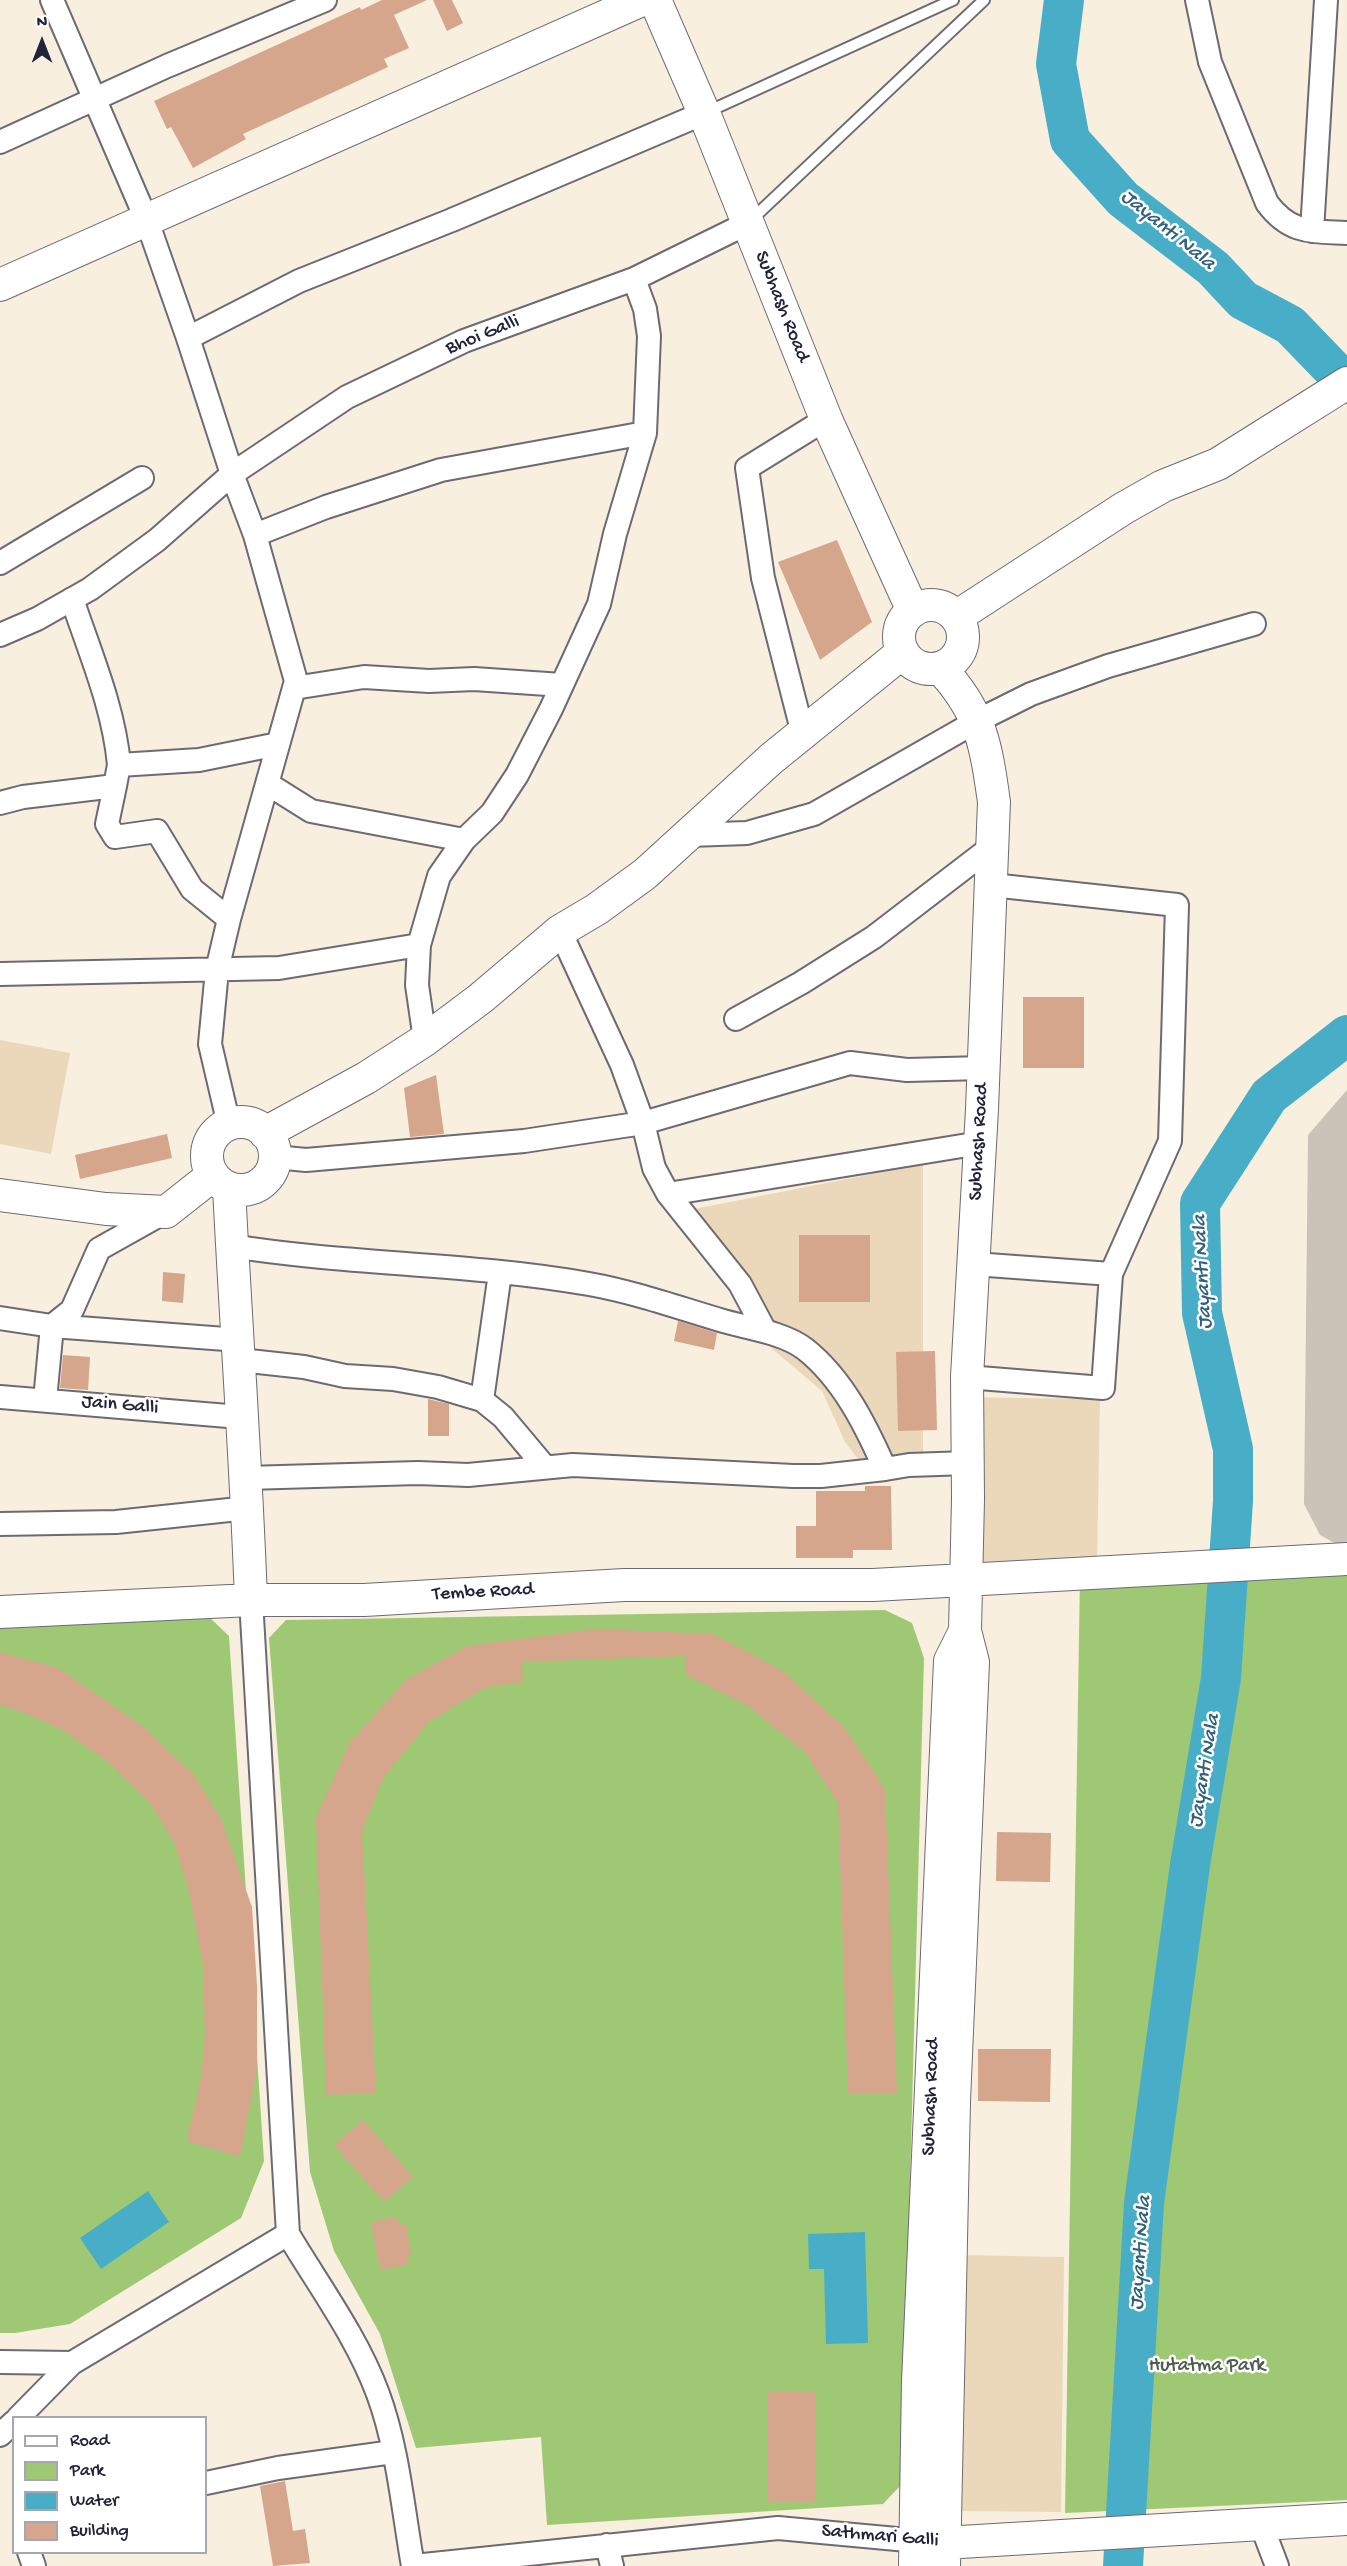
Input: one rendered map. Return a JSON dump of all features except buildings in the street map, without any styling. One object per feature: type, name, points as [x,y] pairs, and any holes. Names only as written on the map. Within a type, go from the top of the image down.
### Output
[{"type":"main road","points":[[0,285],[642,0]]},
{"type":"main road","name":"Subhash Road","points":[[655,0],[704,113],[826,419],[913,611]]},
{"type":"main road","points":[[956,616],[1124,508],[1163,486],[1218,464],[1336,390]]},
{"type":"main road","points":[[928,605],[936,605],[948,609],[956,616],[963,636],[962,646],[957,656],[940,668],[929,669],[919,666],[903,652],[899,632],[903,622],[913,611],[928,605]]},
{"type":"main road","points":[[270,1145],[425,1040],[481,998],[560,931],[597,909],[645,874],[771,759],[903,652]]},
{"type":"main road","name":"Subhash Road","points":[[929,2554],[919,2369],[951,1661],[965,1631],[967,1377],[994,845],[994,802],[987,753],[977,720],[960,688],[940,668]]},
{"type":"main road","points":[[0,1195],[106,1209],[166,1212],[221,1182],[247,1189],[256,1186],[269,1174],[270,1145],[248,1123],[229,1125],[220,1129],[208,1146],[208,1166],[221,1182],[232,1246],[240,1350],[240,1416],[247,1493],[251,1600]]},
{"type":"main road","name":"Tembe Road","points":[[0,1612],[251,1600],[364,1600],[624,1585],[873,1585],[967,1578],[1051,1577],[1347,1559]]},
{"type":"main road","name":"Sathmari Galli","points":[[929,2554],[1106,2532],[1347,2519]]},
{"type":"street","points":[[52,0],[147,221],[255,536],[296,681],[229,919],[217,970],[210,1044],[229,1125]]},
{"type":"street","points":[[0,142],[94,98],[325,0]]},
{"type":"street","points":[[1197,0],[1210,62],[1267,203],[1278,218],[1290,226],[1312,231],[1347,233]]},
{"type":"street","points":[[1312,231],[1326,0]]},
{"type":"street","points":[[188,338],[299,281],[462,216],[704,113]]},
{"type":"street","name":"Bhoi Galli","points":[[0,635],[37,619],[90,589],[157,540],[232,474],[347,398],[464,341],[634,279],[748,223]]},
{"type":"street","points":[[425,1040],[417,985],[419,945],[440,876],[464,840],[492,813],[517,775],[599,604],[615,534],[645,433],[649,336],[645,309],[634,279]]},
{"type":"street","points":[[803,734],[763,578],[747,468],[826,419]]},
{"type":"street","points":[[255,536],[326,507],[441,470],[645,433]]},
{"type":"street","points":[[0,563],[142,478]]},
{"type":"street","points":[[72,599],[109,708],[117,741],[117,775],[107,824],[115,837],[157,831],[192,889],[229,919]]},
{"type":"street","points":[[689,835],[747,833],[814,814],[977,720],[1031,694],[1108,666],[1254,624]]},
{"type":"street","points":[[294,688],[364,677],[429,681],[474,679],[562,685]]},
{"type":"street","points":[[0,803],[117,775],[278,744]]},
{"type":"street","points":[[268,784],[311,811],[464,840]]},
{"type":"street","points":[[736,1019],[801,983],[874,937],[994,845]]},
{"type":"street","points":[[967,1377],[1103,1388],[1111,1274],[1170,1141],[1177,905],[992,885]]},
{"type":"street","points":[[560,931],[605,1026],[643,1124],[654,1168],[668,1194],[740,1284],[765,1331]]},
{"type":"street","points":[[0,974],[279,968],[419,945]]},
{"type":"street","points":[[270,1145],[306,1160],[524,1141],[643,1124],[850,1063],[907,1070],[983,1068]]},
{"type":"street","points":[[668,1194],[980,1143]]},
{"type":"street","points":[[45,1400],[52,1326],[72,1310],[99,1248],[166,1212]]},
{"type":"street","points":[[232,1246],[587,1284],[638,1294],[722,1321],[765,1331],[804,1348],[828,1371],[844,1390],[870,1435],[885,1469]]},
{"type":"street","points":[[974,1264],[1111,1274]]},
{"type":"street","points":[[482,1400],[500,1273]]},
{"type":"street","points":[[0,1318],[240,1350],[345,1376],[393,1379],[427,1385],[482,1400],[503,1417],[545,1467]]},
{"type":"street","name":"Jain Galli","points":[[0,1397],[240,1416]]},
{"type":"street","points":[[0,1524],[116,1522],[247,1493],[418,1473],[468,1475],[573,1465],[821,1476],[909,1465],[968,1463]]},
{"type":"street","points":[[251,1600],[288,2234],[348,2332],[378,2394],[393,2452],[413,2566]]},
{"type":"street","points":[[20,2416],[72,2363],[288,2234]]},
{"type":"street","points":[[0,2362],[72,2363]]},
{"type":"street","points":[[0,2435],[12,2424]]},
{"type":"street","points":[[207,2483],[278,2468],[393,2452]]},
{"type":"street","points":[[1261,2524],[1277,2566]]},
{"type":"street","name":"Sathmari Galli","points":[[413,2566],[609,2556],[778,2528],[929,2554]]},
{"type":"lane","points":[[704,113],[953,0]]},
{"type":"lane","points":[[748,223],[984,0]]},
{"type":"shaded area","points":[[0,1040],[70,1053],[51,1154],[0,1144]]},
{"type":"shaded area","points":[[1347,1090],[1347,1550],[1320,1535],[1304,1504],[1308,1135]]},
{"type":"shaded area","points":[[923,1164],[923,1452],[908,1460],[858,1459],[845,1442],[822,1391],[770,1347],[733,1294],[702,1239],[694,1209]]},
{"type":"shaded area","points":[[955,1397],[1100,1399],[1097,1566],[953,1564]]},
{"type":"shaded area","points":[[960,2255],[1064,2257],[1061,2512],[957,2511]]},
{"type":"green space","name":"Hutatma Park","points":[[1347,1559],[1347,2500],[1065,2513],[1080,1575]]},
{"type":"green space","points":[[885,1610],[912,1623],[924,1658],[902,2484],[883,2504],[547,2525],[541,2437],[416,2448],[380,2334],[334,2251],[310,2172],[269,1638],[286,1620]]},
{"type":"green space","points":[[208,1616],[229,1636],[264,2161],[241,2218],[70,2324],[15,2333],[0,2333],[0,1627]]},
{"type":"water","points":[[148,2191],[169,2222],[101,2269],[80,2238]]},
{"type":"water","points":[[865,2232],[868,2343],[826,2344],[824,2269],[809,2269],[808,2234]]},
{"type":"waterway","name":"Jayanti Nala","points":[[1064,0],[1056,64],[1070,140],[1123,199],[1213,268],[1243,300],[1290,325],[1347,384]]},
{"type":"waterway","name":"Jayanti Nala","points":[[1123,2566],[1144,2203],[1190,1865],[1221,1678],[1233,1501],[1233,1449],[1202,1313],[1200,1203],[1269,1096],[1347,1035]]}]
